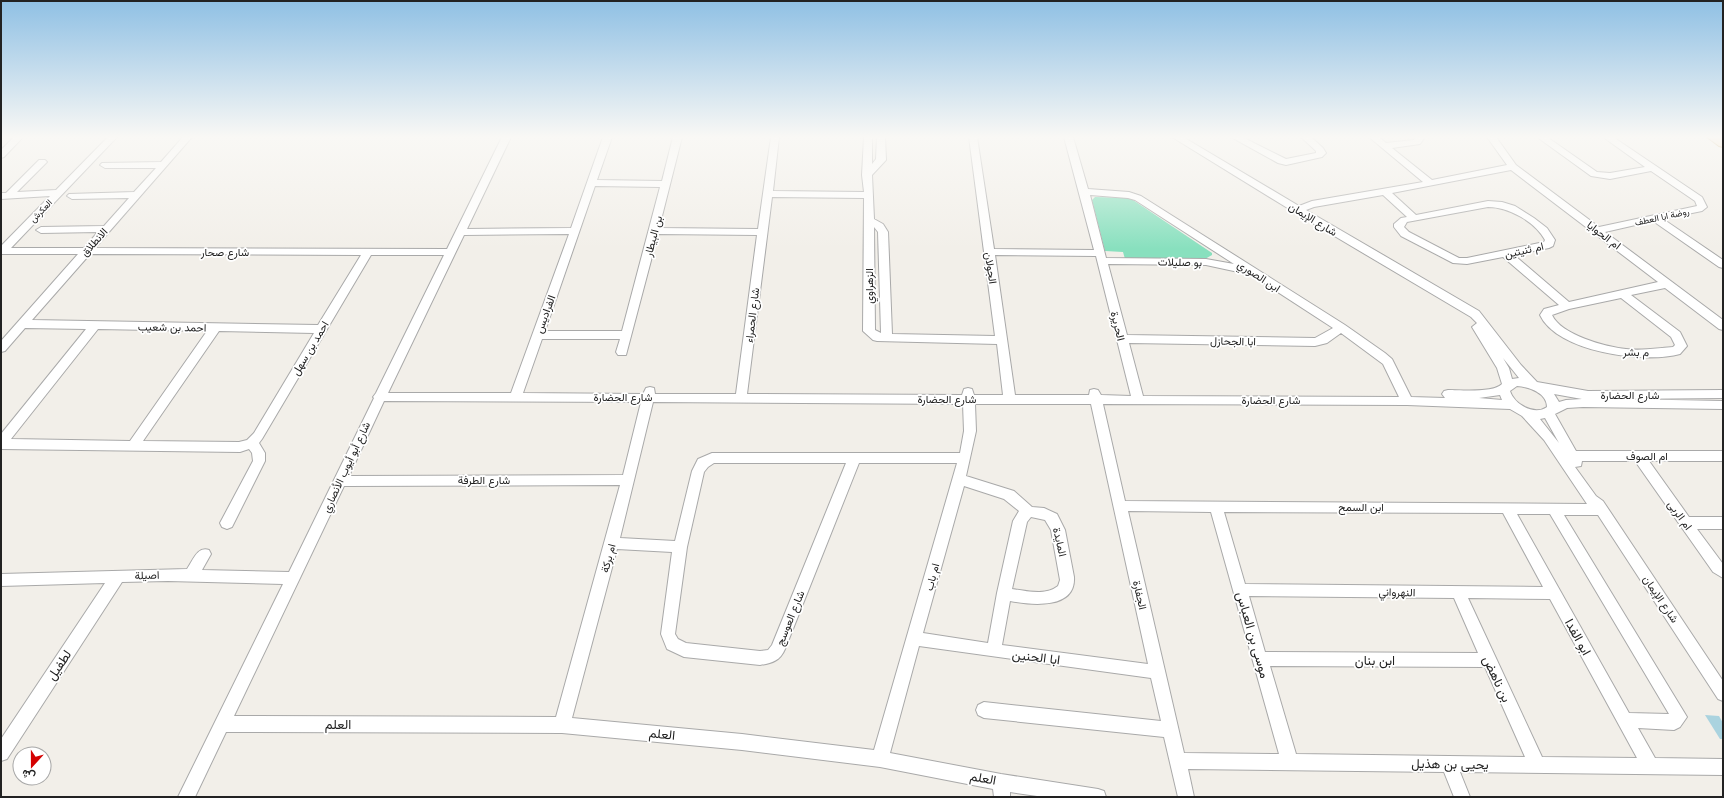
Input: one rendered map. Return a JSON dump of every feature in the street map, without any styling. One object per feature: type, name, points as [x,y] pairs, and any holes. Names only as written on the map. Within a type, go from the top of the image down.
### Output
[{"type":"street","points":[[5,195],[28,174]]},
{"type":"street","name":"العكرش","points":[[2,251],[76,174]]},
{"type":"street","name":"الانطلاق","points":[[1,348],[155,174]]},
{"type":"street","name":"شارع أبو أيوب الأنصاري","points":[[186,797],[489,174]]},
{"type":"street","name":"الفراديس","points":[[517,393],[595,174]]},
{"type":"street","name":"بن البيطار","points":[[622,352],[668,174]]},
{"type":"street","name":"شارع الحمراء","points":[[741,394],[770,174]]},
{"type":"street","name":"الجولان","points":[[978,174],[1009,396]]},
{"type":"street","name":"الحريرة","points":[[1079,174],[1136,396]]},
{"type":"street","name":"شارع الإيمان","points":[[1238,174],[1475,314],[1485,324],[1514,366],[1551,398],[1553,402],[1551,411],[1572,456],[1598,500],[1599,508]]},
{"type":"street","points":[[1419,174],[1429,182]]},
{"type":"street","points":[[1297,210],[1312,204],[1385,192],[1472,174]]},
{"type":"street","name":"ام الحوايا","points":[[1523,174],[1668,284],[1720,321]]},
{"type":"street","points":[[1596,174],[1610,176],[1619,174]]},
{"type":"street","name":"روضة ابا العطف","points":[[1598,230],[1699,209],[1702,207],[1699,199],[1662,174]]},
{"type":"street","name":"الزهراوي","points":[[867,175],[869,195],[869,331],[877,337],[1001,340]]},
{"type":"street","points":[[592,183],[666,184]]},
{"type":"street","name":"ابن الصوري","points":[[1084,192],[1129,195],[1138,198],[1258,274],[1381,356],[1388,362],[1406,398]]},
{"type":"street","points":[[1385,192],[1414,218]]},
{"type":"street","points":[[5,195],[58,193]]},
{"type":"street","points":[[72,196],[137,194]]},
{"type":"street","points":[[768,194],[869,195]]},
{"type":"street","name":"ام ثنيتين","points":[[1488,204],[1504,205],[1520,213],[1546,233],[1550,240],[1549,244],[1545,246],[1506,254],[1467,261],[1451,259],[1401,231],[1399,227],[1401,221],[1414,218],[1488,204]]},
{"type":"street","points":[[1655,218],[1722,264]]},
{"type":"street","name":"الزهراوي","points":[[869,220],[879,226],[883,232],[887,337]]},
{"type":"street","points":[[41,230],[106,229]]},
{"type":"street","points":[[460,232],[575,230]]},
{"type":"street","points":[[654,231],[762,232]]},
{"type":"street","name":"شارع صحار","points":[[2,251],[450,252]]},
{"type":"street","points":[[989,252],[1101,257]]},
{"type":"street","name":"احمد بن سهل","points":[[251,443],[258,436],[367,253]]},
{"type":"street","points":[[1506,254],[1567,306]]},
{"type":"street","name":"بو صليلات","points":[[1101,257],[1215,263],[1258,274]]},
{"type":"street","name":"م بشر","points":[[1624,295],[1680,339],[1681,346],[1676,352],[1628,353],[1602,348],[1558,330],[1546,319],[1548,312],[1567,306],[1624,295],[1668,284]]},
{"type":"street","name":"شارع الإيمان","points":[[1450,300],[1470,316],[1503,368],[1507,398],[1520,408],[1548,437],[1591,500],[1599,508],[1716,672],[1723,694]]},
{"type":"street","name":"احمد بن شعيب","points":[[23,324],[321,329]]},
{"type":"street","points":[[1,444],[95,326]]},
{"type":"street","points":[[133,446],[216,327]]},
{"type":"street","name":"ابا الجحازل","points":[[1122,340],[1315,342],[1322,340],[1341,328]]},
{"type":"street","points":[[538,335],[626,335]]},
{"type":"street","name":"شارع الحضارة","points":[[1406,398],[1486,394],[1521,382],[1564,392],[1588,395],[1723,394]]},
{"type":"street","name":"شارع الحضارة","points":[[381,393],[1406,398],[1488,403],[1520,408],[1538,414],[1551,411],[1566,404],[1583,403],[1723,405]]},
{"type":"street","name":"ام بركة","points":[[562,725],[612,544],[649,394]]},
{"type":"street","name":"ام باب","points":[[880,759],[959,479],[970,431],[968,396]]},
{"type":"street","name":"الجفارة","points":[[1095,396],[1186,797]]},
{"type":"street","points":[[1,444],[240,447],[251,443],[258,450],[260,455],[259,462],[227,523]]},
{"type":"street","name":"ام الصوف","points":[[1572,456],[1723,456]]},
{"type":"street","name":"ام الربى","points":[[1638,456],[1718,568],[1723,572]]},
{"type":"street","name":"شارع العوسج","points":[[854,459],[778,649],[772,656],[760,658],[684,650],[672,644],[668,634],[680,547],[698,471],[703,462],[712,458],[964,458]]},
{"type":"street","points":[[959,479],[1009,496],[1029,512],[1023,516],[1020,521],[1004,593],[994,651]]},
{"type":"street","name":"شارع الطرفة","points":[[340,481],[628,480]]},
{"type":"street","name":"ابن السمح","points":[[1120,506],[1599,508]]},
{"type":"street","name":"موسى بن العباس","points":[[1216,507],[1290,762]]},
{"type":"street","name":"ابو الفدا","points":[[1507,508],[1650,766]]},
{"type":"street","points":[[1554,509],[1679,717],[1674,722],[1624,720]]},
{"type":"street","name":"المايدة","points":[[1004,593],[1030,598],[1053,597],[1063,592],[1068,582],[1057,525],[1051,517],[1040,513],[1029,512]]},
{"type":"street","points":[[1686,523],[1723,523]]},
{"type":"street","points":[[612,544],[680,547]]},
{"type":"street","points":[[191,576],[204,554]]},
{"type":"street","name":"اصيلة","points":[[1,580],[118,576],[293,578]]},
{"type":"street","name":"لطفيل","points":[[3,747],[118,576]]},
{"type":"street","name":"النهرواني","points":[[1240,590],[1554,593]]},
{"type":"street","name":"بن ناهض","points":[[1458,592],[1537,765]]},
{"type":"street","name":"ابا الحنين","points":[[915,639],[994,651],[1157,672]]},
{"type":"street","name":"ابن بنان","points":[[1260,659],[1489,660]]},
{"type":"street","points":[[984,710],[1170,730]]},
{"type":"street","name":"العلم","points":[[222,724],[562,725],[742,742],[880,759],[1002,789],[1098,797]]},
{"type":"street","name":"يحيى بن هذيل","points":[[1177,761],[1723,767]]},
{"type":"street","points":[[1449,764],[1462,797]]},
{"type":"green space","points":[[1095,197],[1130,198],[1212,253],[1212,255],[1205,259],[1125,259],[1123,252],[1105,251],[1092,200]]},
{"type":"water","points":[[1705,715],[1719,716],[1723,723],[1723,739],[1720,739]]}]
